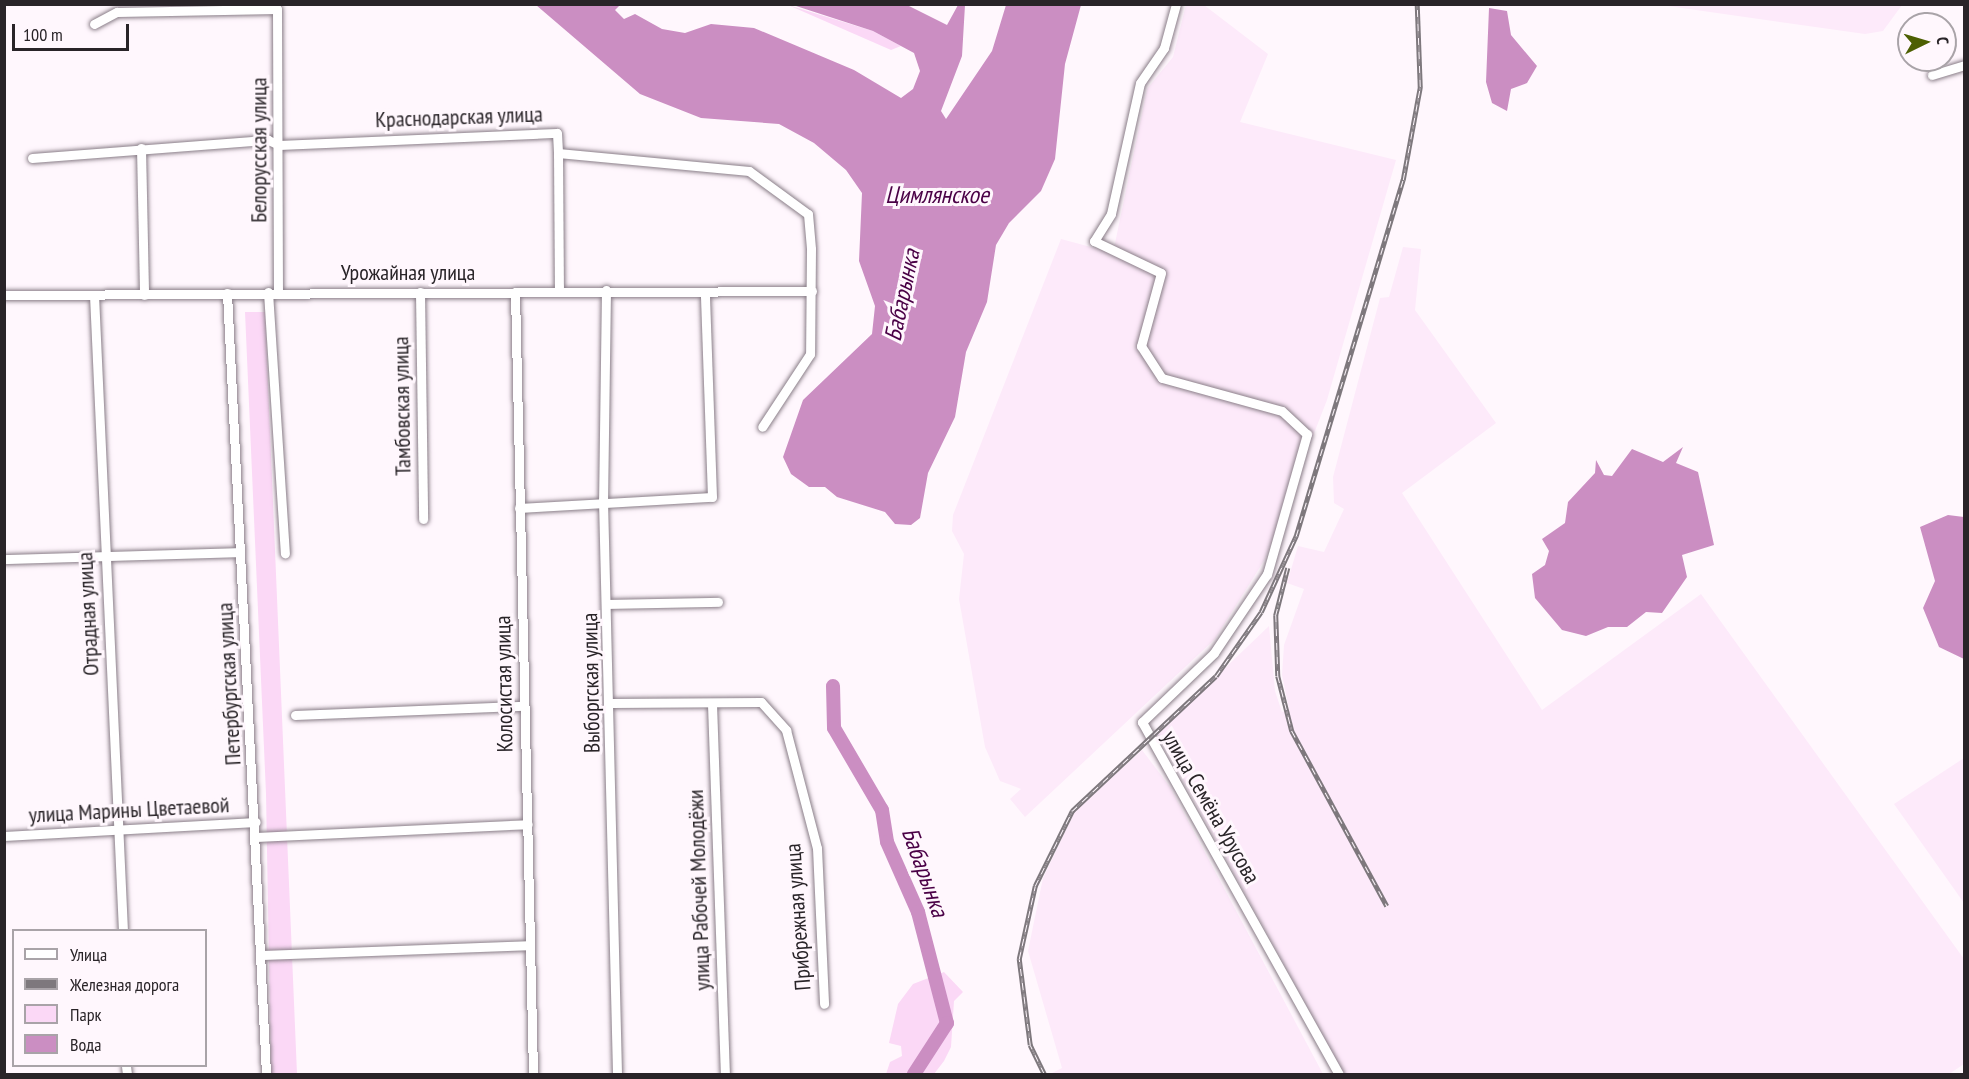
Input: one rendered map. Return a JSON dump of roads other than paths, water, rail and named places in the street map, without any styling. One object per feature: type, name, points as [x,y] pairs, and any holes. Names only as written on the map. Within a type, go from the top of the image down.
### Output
[{"type":"street","name":"улица Семёна Урусова","points":[[1176,4],[1164,48],[1140,83],[1111,214],[1094,241],[1161,273],[1141,346],[1162,378],[1282,411],[1307,434],[1267,574],[1214,653],[1142,722],[1339,1074]]},
{"type":"street","name":"Белорусская улица","points":[[94,24],[117,12],[278,6],[279,145],[273,292]]},
{"type":"street","points":[[1932,75],[1965,65]]},
{"type":"street","name":"Краснодарская улица","points":[[32,158],[268,140],[279,145],[556,133],[558,153],[749,171],[808,214],[812,291],[810,354],[762,427]]},
{"type":"street","points":[[141,148],[144,295]]},
{"type":"street","points":[[558,153],[559,291]]},
{"type":"street","name":"Урожайная улица","points":[[4,295],[606,290],[705,293],[812,291]]},
{"type":"street","name":"Выборгская улица","points":[[606,290],[603,500],[609,604],[617,1074]]},
{"type":"street","points":[[273,292],[285,553]]},
{"type":"street","name":"Тамбовская улица","points":[[420,292],[423,519]]},
{"type":"street","name":"Колосистая улица","points":[[515,292],[533,1074]]},
{"type":"street","name":"Петербургская улица","points":[[227,293],[239,552],[256,822],[266,1074]]},
{"type":"street","points":[[519,508],[603,500],[712,497],[705,293]]},
{"type":"street","name":"Отрадная улица","points":[[94,295],[104,558],[120,831],[123,929]]},
{"type":"street","points":[[4,560],[239,552]]},
{"type":"street","points":[[609,604],[718,602]]},
{"type":"street","name":"Прибрежная улица","points":[[611,704],[761,702],[786,730],[817,848],[824,1004]]},
{"type":"street","name":"улица Рабочей Молодёжи","points":[[712,704],[725,1074]]},
{"type":"street","points":[[295,715],[524,706]]},
{"type":"street","name":"улица Марины Цветаевой","points":[[4,836],[256,822]]},
{"type":"street","points":[[256,837],[528,824]]},
{"type":"street","points":[[260,955],[530,945]]},
{"type":"water","name":"Цимлянское","points":[[536,5],[620,5],[615,10],[624,19],[635,14],[662,29],[685,33],[711,24],[754,28],[854,70],[901,98],[913,89],[920,71],[914,53],[873,31],[793,5],[907,5],[947,25],[958,5],[965,5],[962,56],[941,111],[946,119],[992,51],[1006,5],[1081,5],[1065,64],[1055,159],[1041,191],[1009,223],[996,245],[987,302],[966,352],[955,417],[928,473],[920,518],[911,525],[895,524],[885,512],[837,497],[825,487],[809,487],[791,474],[783,457],[803,400],[872,334],[875,306],[859,261],[862,193],[846,170],[814,143],[779,124],[701,118],[640,94]]},
{"type":"water","points":[[1489,8],[1507,11],[1511,35],[1537,66],[1527,83],[1511,89],[1507,111],[1492,103],[1486,82]]},
{"type":"water","points":[[1683,447],[1676,463],[1698,472],[1714,545],[1682,555],[1687,577],[1662,613],[1646,612],[1627,627],[1608,627],[1586,636],[1562,630],[1535,598],[1532,574],[1545,565],[1549,551],[1542,539],[1565,523],[1568,502],[1595,473],[1596,460],[1604,475],[1612,476],[1632,449],[1663,462]]},
{"type":"water","points":[[1948,515],[1964,517],[1964,659],[1939,647],[1923,608],[1935,581],[1920,527]]},
{"type":"waterway","name":"Бабарынка","points":[[833,686],[834,728],[882,810],[887,842],[918,912],[947,1023],[914,1074]]},
{"type":"railway","points":[[1044,1074],[1030,1045],[1019,959],[1035,886],[1072,811],[1216,676],[1261,612],[1296,536],[1403,180],[1420,87],[1417,4]]},
{"type":"railway","points":[[1288,568],[1276,615],[1278,676],[1292,731],[1387,906]]}]
